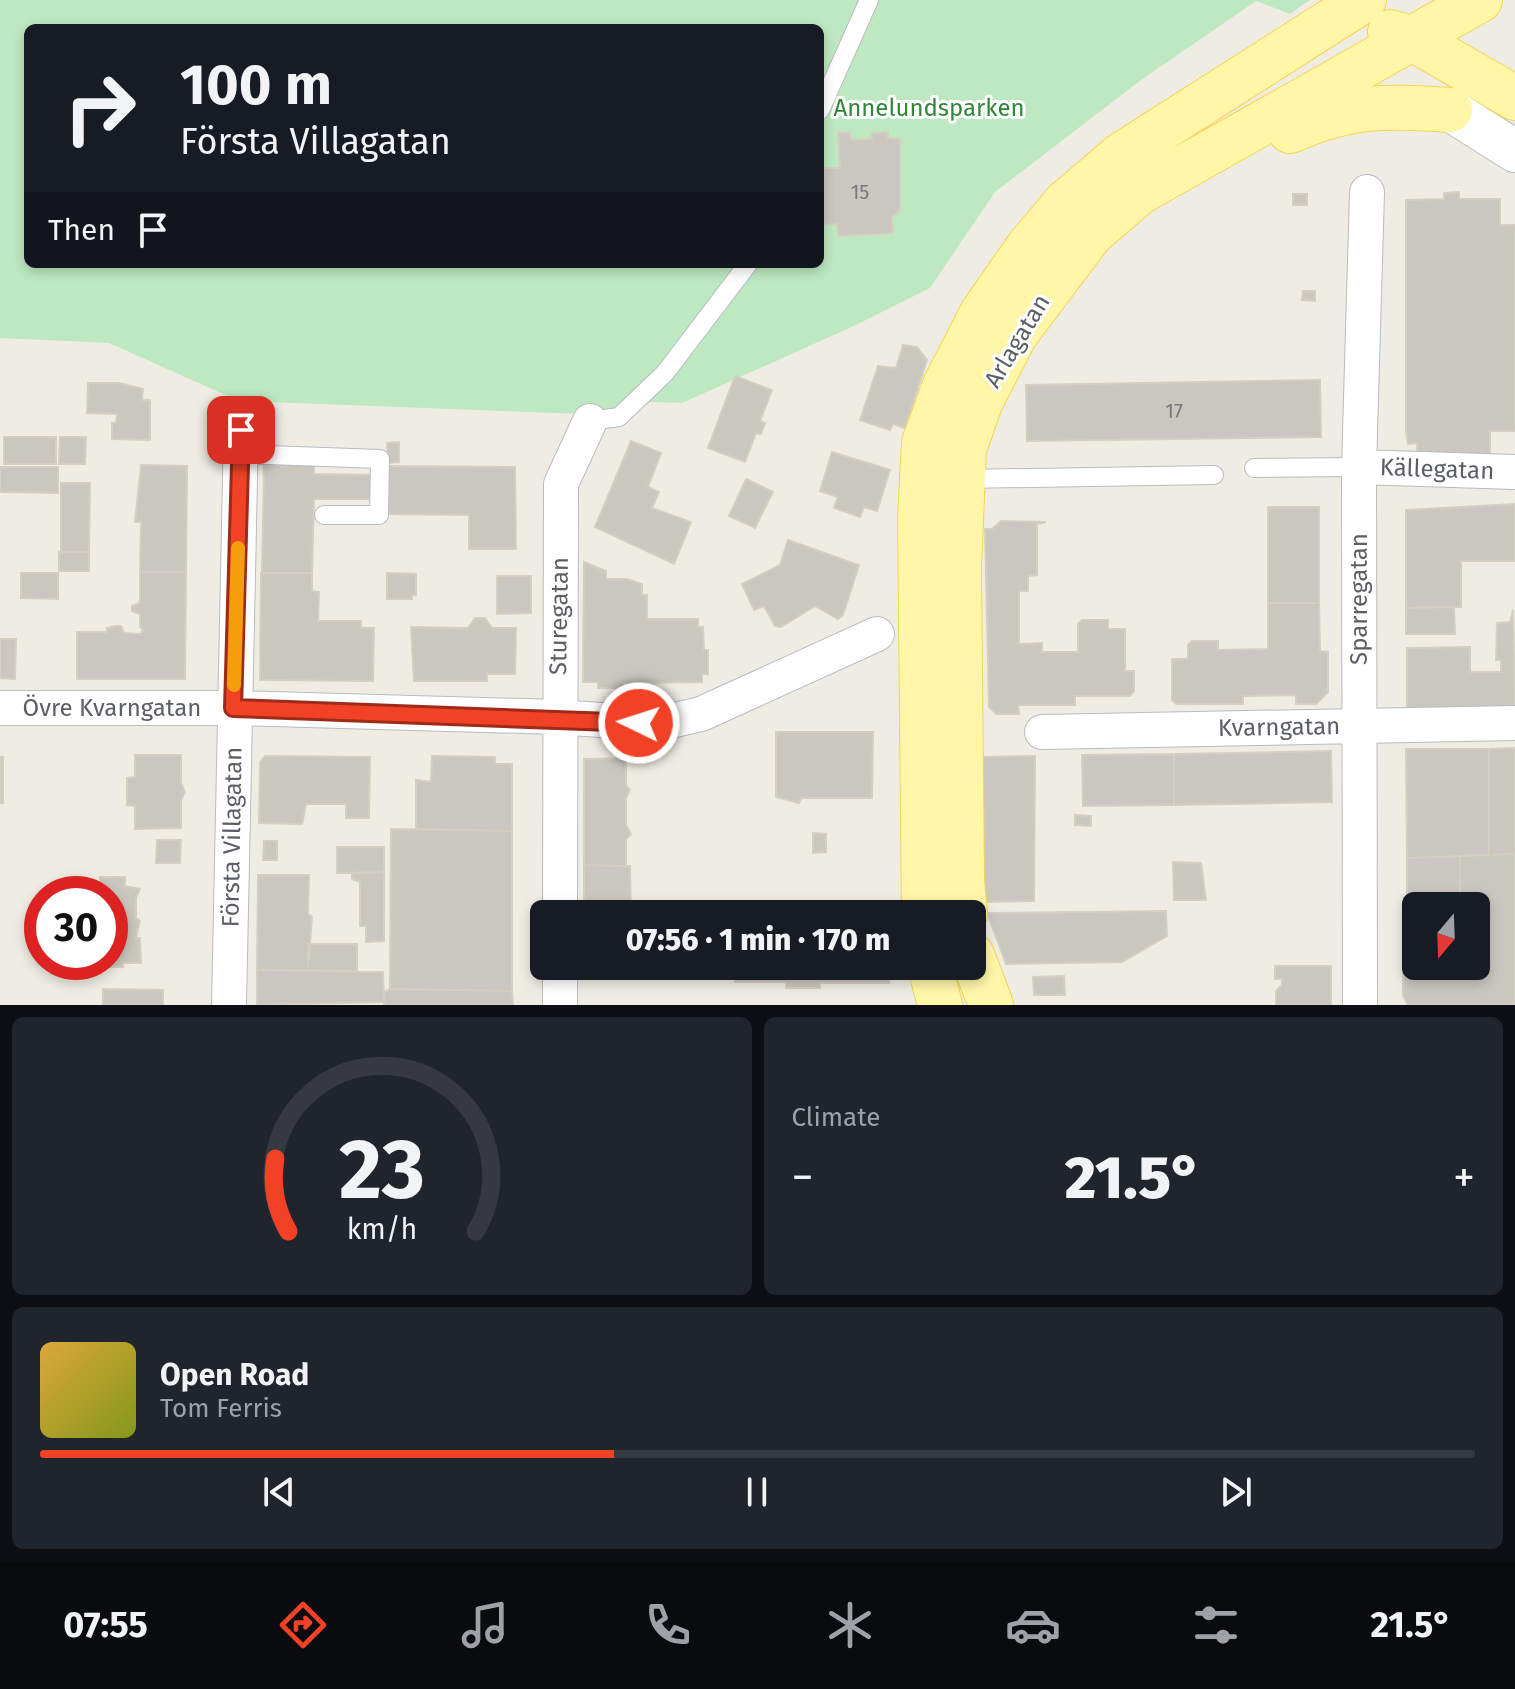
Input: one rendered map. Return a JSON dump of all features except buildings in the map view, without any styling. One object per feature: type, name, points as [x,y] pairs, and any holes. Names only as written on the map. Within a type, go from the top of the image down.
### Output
[{"type":"main road","name":"Arlagatan","points":[[924,900],[920,531],[924,443],[945,385],[982,313],[1028,247],[1065,203],[1121,155],[1364,0]]},
{"type":"main road","name":"Arlagatan","points":[[964,900],[959,568],[964,449],[981,401],[1015,335],[1091,234],[1140,192],[1416,19],[1480,0]]},
{"type":"main road","points":[[1416,19],[1413,66],[1450,110]]},
{"type":"main road","points":[[1329,24],[1375,27],[1416,19],[1515,98]]},
{"type":"main road","points":[[1185,166],[1239,153],[1335,113],[1364,107],[1450,110]]},
{"type":"main road","points":[[934,980],[940,1005]]},
{"type":"main road","points":[[982,980],[991,1005]]},
{"type":"street","points":[[1450,110],[1515,151]]},
{"type":"street","name":"Sparregatan","points":[[1360,1005],[1359,467],[1367,192]]},
{"type":"street","name":"Sturegatan","points":[[560,900],[561,484],[590,421]]},
{"type":"street","name":"Första Villagatan","points":[[229,1005],[241,442]]},
{"type":"street","name":"Källegatan","points":[[1359,467],[1515,472]]},
{"type":"street","name":"Övre Kvarngatan","points":[[0,708],[233,708],[558,717],[658,724],[701,714],[877,634]]},
{"type":"street","name":"Kvarngatan","points":[[1042,732],[1515,723]]},
{"type":"street","points":[[560,980],[560,1005]]},
{"type":"lane","points":[[824,101],[869,0]]},
{"type":"lane","points":[[590,421],[619,417],[665,373],[745,268]]},
{"type":"lane","points":[[241,442],[380,459],[379,515],[324,515]]},
{"type":"lane","points":[[1254,468],[1359,467]]},
{"type":"lane","points":[[963,479],[1214,475]]},
{"type":"green space","name":"Annelundsparken","points":[[0,0],[1310,0],[1290,14],[1256,1],[1141,80],[995,192],[930,288],[856,325],[682,403],[623,401],[609,415],[239,401],[109,343],[0,338]]},
{"type":"slow traffic","points":[[234,685],[238,548]]},
{"type":"route","points":[[241,430],[233,708],[558,717],[639,723]]}]
